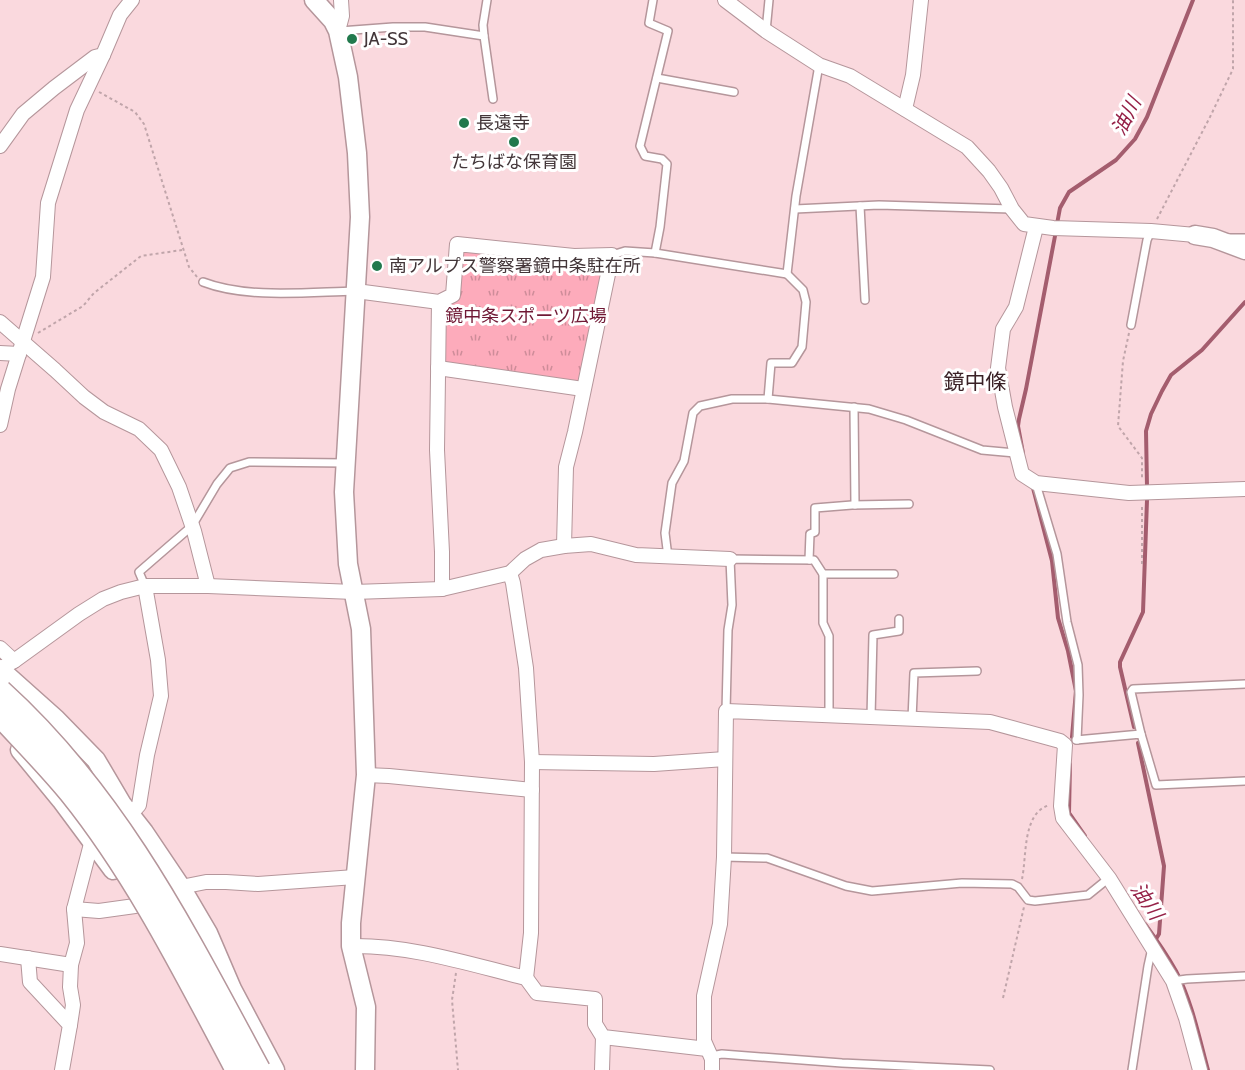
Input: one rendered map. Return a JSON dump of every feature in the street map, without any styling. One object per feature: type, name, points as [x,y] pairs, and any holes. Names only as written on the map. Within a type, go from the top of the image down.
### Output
[{"type":"highway","points":[[0,692],[46,737],[78,773],[120,830],[179,925],[258,1070]]},
{"type":"highway","points":[[0,714],[72,793],[107,842],[164,933],[238,1070]]},
{"type":"street","points":[[0,425],[8,389],[43,278],[48,203],[77,110],[120,15],[132,0]]},
{"type":"street","points":[[314,0],[333,21],[338,31],[348,77],[357,153],[360,217],[344,492],[348,564],[361,629],[366,775],[355,877],[351,946],[366,1007],[365,1070]]},
{"type":"street","points":[[338,31],[342,16],[341,0]]},
{"type":"street","points":[[725,0],[766,31],[819,65],[850,76],[967,147],[989,171],[1024,224],[1036,227],[1151,231],[1204,237],[1245,250]]},
{"type":"street","points":[[905,109],[913,75],[921,0]]},
{"type":"street","points":[[0,146],[23,114],[54,87],[95,57],[103,55]]},
{"type":"street","points":[[1036,227],[1016,307],[1004,328],[998,368],[1015,453],[1022,474],[1036,483],[1105,491],[1142,493],[1245,489]]},
{"type":"street","points":[[356,291],[439,302],[453,295],[457,244],[574,256],[612,255],[566,467],[564,546]]},
{"type":"street","points":[[439,302],[437,450],[442,589]]},
{"type":"street","points":[[0,322],[84,398],[104,412],[139,429],[161,450],[179,486],[208,586]]},
{"type":"street","points":[[0,352],[22,344]]},
{"type":"street","points":[[438,368],[583,389]]},
{"type":"street","points":[[5,666],[104,599],[145,586],[208,586],[354,592],[442,589],[510,573],[525,559],[541,550],[591,544],[636,555],[730,559]]},
{"type":"street","points":[[510,573],[526,668],[532,762],[531,933],[526,978]]},
{"type":"street","points":[[62,1070],[73,1005],[70,987],[71,965],[77,943],[74,909],[92,840],[104,828],[130,814],[139,805],[147,755],[161,696],[158,660],[145,586]]},
{"type":"street","points":[[0,648],[5,666],[96,760],[181,887],[208,933],[232,989],[274,1070]]},
{"type":"street","points":[[712,1070],[712,1059],[704,1041],[704,996],[720,924],[724,857],[726,711],[990,722],[1071,743],[1061,806],[1064,818],[1109,878],[1152,946],[1179,980],[1184,1010],[1200,1070]]},
{"type":"street","points":[[0,727],[92,840],[114,872],[195,1008],[227,1070]]},
{"type":"street","points":[[532,762],[654,764],[725,759]]},
{"type":"street","points":[[366,775],[531,790]]},
{"type":"street","points":[[74,909],[99,911],[135,906],[181,887],[206,882],[258,884],[355,877]]},
{"type":"street","points":[[351,946],[412,950],[526,978],[537,993],[595,999],[595,1024],[603,1037],[602,1070]]},
{"type":"street","points":[[0,954],[71,965]]},
{"type":"street","points":[[28,958],[30,982],[70,1025]]},
{"type":"street","points":[[603,1037],[709,1052]]},
{"type":"lane","points":[[487,0],[483,25],[493,99]]},
{"type":"lane","points":[[653,0],[650,23],[668,31],[640,146],[645,156],[662,159],[667,164],[655,253]]},
{"type":"lane","points":[[766,31],[769,0]]},
{"type":"lane","points":[[338,31],[425,27],[484,36]]},
{"type":"lane","points":[[787,274],[795,209],[819,65]]},
{"type":"lane","points":[[657,78],[734,92]]},
{"type":"lane","points":[[795,209],[879,205],[1012,209]]},
{"type":"lane","points":[[860,206],[865,300]]},
{"type":"lane","points":[[1131,325],[1147,240],[1151,231]]},
{"type":"lane","points":[[1204,237],[1245,238]]},
{"type":"lane","points":[[612,255],[625,251],[655,253],[787,274],[802,290],[806,302],[802,347],[792,363],[771,363],[768,399]]},
{"type":"lane","points":[[203,282],[213,286],[256,292],[356,291]]},
{"type":"lane","points":[[668,557],[665,533],[672,483],[684,461],[693,413],[700,406],[732,399],[768,399],[869,408],[982,450],[1015,453]]},
{"type":"lane","points":[[854,407],[855,505]]},
{"type":"lane","points":[[145,586],[139,572],[192,526],[217,484],[230,468],[249,462],[346,463]]},
{"type":"lane","points":[[1036,483],[1057,554],[1066,622],[1078,665],[1079,695],[1071,743],[1141,734]]},
{"type":"lane","points":[[809,560],[810,534],[815,532],[815,508],[909,504]]},
{"type":"lane","points":[[726,711],[728,630],[732,604],[730,559],[814,560],[823,574],[823,623],[830,636],[830,716]]},
{"type":"lane","points":[[823,574],[894,574]]},
{"type":"lane","points":[[871,717],[873,635],[899,631],[899,619]]},
{"type":"lane","points":[[912,719],[914,673],[976,671]]},
{"type":"lane","points":[[1245,684],[1133,689],[1131,692],[1156,785],[1245,781]]},
{"type":"lane","points":[[724,857],[767,858],[846,886],[872,891],[962,883],[1012,884],[1018,886],[1028,900],[1035,901],[1088,895],[1109,878]]},
{"type":"lane","points":[[1132,1070],[1152,946]]},
{"type":"lane","points":[[1179,980],[1245,976]]},
{"type":"lane","points":[[709,1052],[842,1063],[990,1070]]},
{"type":"path","points":[[1151,231],[1233,69],[1233,0]]},
{"type":"path","points":[[88,86],[140,117],[189,267],[203,282]]},
{"type":"path","points":[[22,344],[83,306],[94,294],[141,256],[184,250]]},
{"type":"path","points":[[1131,325],[1123,361],[1118,426],[1142,458],[1142,564]]},
{"type":"path","points":[[1018,886],[1022,877],[1028,832],[1033,819],[1041,809],[1049,805],[1061,806]]},
{"type":"path","points":[[1003,998],[1024,905],[1028,900]]},
{"type":"path","points":[[457,962],[452,1000],[459,1070]]},
{"type":"green space","name":"鏡中条スポーツ広場","points":[[457,244],[611,261],[583,389],[438,368],[439,302],[453,295]]},
{"type":"waterway","name":"油川","points":[[1057,224],[1060,208],[1069,192],[1116,160],[1135,139],[1147,117],[1193,0]]},
{"type":"waterway","name":"油川","points":[[1023,453],[1018,426],[1019,419],[1055,236]]},
{"type":"waterway","points":[[1147,487],[1146,431],[1162,391],[1171,375],[1202,350],[1245,302]]},
{"type":"waterway","name":"油川","points":[[1033,488],[1052,561],[1058,618],[1068,651],[1076,691],[1072,737]]},
{"type":"waterway","points":[[1134,727],[1120,662],[1143,612],[1147,500]]},
{"type":"waterway","points":[[1138,743],[1164,866],[1159,934],[1156,939]]},
{"type":"waterway","name":"油川","points":[[1070,764],[1069,813],[1085,836]]},
{"type":"waterway","name":"油川","points":[[1145,924],[1182,983],[1195,1020],[1208,1070]]},
{"type":"place","name":"JA-SS","points":[[352,39]]},
{"type":"place","name":"長遠寺","points":[[464,123]]},
{"type":"place","name":"たちばな保育園","points":[[514,142]]},
{"type":"place","name":"南アルプス警察署鏡中条駐在所","points":[[377,266]]},
{"type":"district","name":"鏡中條","points":[[975,381]]}]
